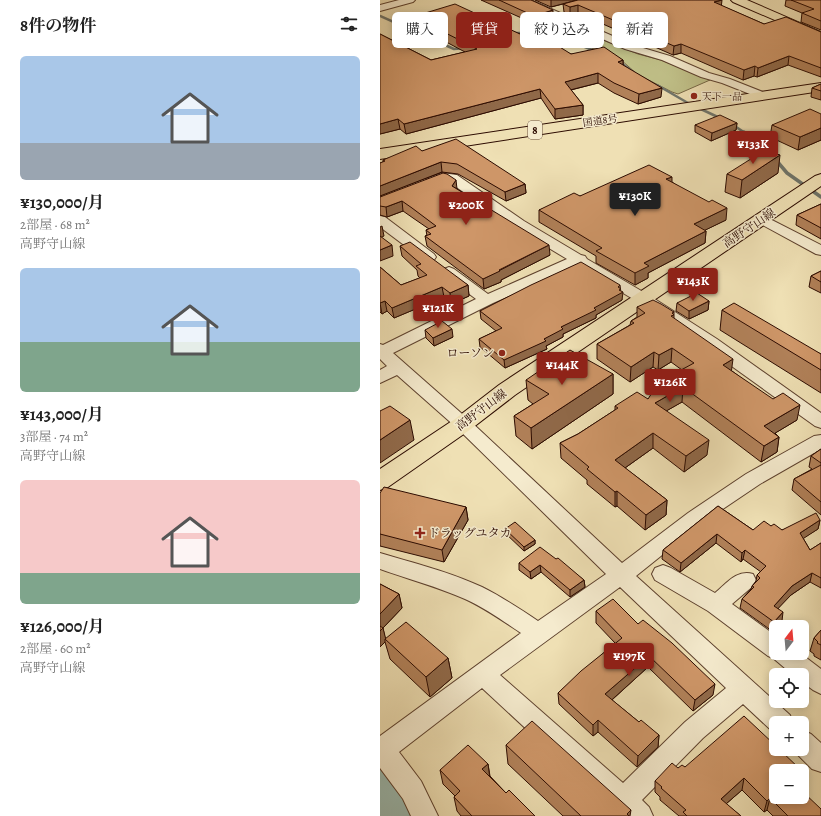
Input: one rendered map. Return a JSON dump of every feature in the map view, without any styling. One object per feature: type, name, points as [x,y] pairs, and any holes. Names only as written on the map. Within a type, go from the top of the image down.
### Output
[{"type":"main road","points":[[737,0],[821,36]]},
{"type":"main road","name":"国道8号","points":[[380,154],[821,87]]},
{"type":"main road","name":"高野守山線","points":[[380,481],[463,424],[507,390],[812,185]]},
{"type":"street","points":[[380,8],[410,0]]},
{"type":"street","points":[[523,0],[549,12],[564,8]]},
{"type":"street","points":[[604,36],[629,47],[666,58],[705,75],[726,81],[764,96]]},
{"type":"street","points":[[422,185],[442,177],[452,178],[519,224],[580,259],[711,343],[821,422]]},
{"type":"street","points":[[762,219],[821,251]]},
{"type":"street","points":[[380,220],[487,300]]},
{"type":"street","points":[[580,259],[487,300],[381,350],[398,367],[463,424],[621,575],[773,716]]},
{"type":"street","points":[[380,377],[398,367]]},
{"type":"street","points":[[425,816],[412,790],[381,751],[538,633],[621,575],[695,518],[753,479],[821,441]]},
{"type":"street","points":[[380,561],[472,593],[501,608],[538,633]]},
{"type":"street","points":[[664,574],[716,605],[769,644]]},
{"type":"street","points":[[716,605],[745,580]]},
{"type":"street","points":[[791,660],[821,684]]},
{"type":"street","points":[[483,674],[631,809],[694,730],[743,689]]},
{"type":"street","points":[[809,749],[821,760]]},
{"type":"green space","points":[[604,40],[612,44],[612,48],[623,48],[638,54],[661,60],[710,80],[678,94],[637,74],[620,59],[591,48],[604,48]]},
{"type":"building","points":[[499,0],[531,0],[553,10],[547,12],[525,12]]},
{"type":"building","points":[[578,0],[722,0],[714,2],[764,24],[786,17],[821,32],[821,68],[789,56],[758,68],[755,66],[744,70],[681,44],[674,46],[668,43],[668,12],[612,12],[612,20],[604,16],[604,12],[594,12],[578,5],[570,7],[563,4]]},
{"type":"building","points":[[791,0],[821,0],[821,21],[802,13],[814,9]]},
{"type":"building","points":[[455,4],[472,12],[456,12],[456,38],[448,34],[448,12],[429,12]]},
{"type":"building","points":[[512,30],[520,34],[520,48],[561,48],[571,54],[604,47],[623,60],[618,62],[662,88],[639,94],[614,83],[598,73],[565,82],[583,105],[555,109],[540,89],[404,124],[398,119],[380,124],[380,34],[392,40],[392,48],[407,48],[431,60],[477,49],[475,48],[512,48]]},
{"type":"building","points":[[821,84],[821,91],[812,88]]},
{"type":"building","points":[[810,109],[821,114],[821,128],[800,137],[772,125]]},
{"type":"building","points":[[720,115],[737,123],[712,133],[695,125]]},
{"type":"building","points":[[456,139],[525,184],[505,192],[457,164],[441,162],[380,186],[380,163],[385,161],[383,160],[416,146],[422,151]]},
{"type":"building","points":[[765,150],[780,155],[742,180],[727,174]]},
{"type":"building","points":[[649,165],[672,177],[666,179],[709,202],[712,200],[727,208],[694,224],[706,231],[644,263],[649,266],[635,273],[596,251],[602,248],[539,210],[574,193],[580,196]]},
{"type":"building","points":[[443,173],[456,180],[452,186],[549,245],[483,279],[425,236],[431,234],[426,230],[436,226],[412,208],[402,201],[386,207],[380,206],[380,197]]},
{"type":"building","points":[[821,204],[821,228],[797,215]]},
{"type":"building","points":[[380,236],[392,245],[380,250]]},
{"type":"building","points":[[410,242],[468,285],[450,293],[442,287],[392,308],[385,301],[380,303],[380,267],[401,285],[427,275],[416,266],[421,264],[400,246]]},
{"type":"building","points":[[581,262],[620,285],[618,287],[621,289],[619,290],[623,292],[594,308],[596,310],[561,327],[563,329],[544,339],[546,341],[504,360],[479,339],[502,328],[480,311]]},
{"type":"building","points":[[821,271],[821,282],[811,276]]},
{"type":"building","points":[[697,293],[709,301],[689,311],[677,303]]},
{"type":"building","points":[[653,300],[674,312],[672,313],[674,315],[671,316],[733,359],[723,365],[773,399],[783,393],[800,405],[764,426],[779,437],[764,446],[683,387],[655,403],[709,440],[686,456],[653,433],[615,460],[667,500],[646,515],[587,469],[589,467],[560,443],[578,434],[618,408],[615,406],[637,392],[648,399],[659,382],[694,363],[672,348],[659,355],[654,352],[631,367],[597,344],[634,323],[631,321],[645,313],[637,307]]},
{"type":"building","points":[[734,303],[821,354],[821,370],[722,310]]},
{"type":"building","points":[[442,321],[452,329],[433,338],[425,330]]},
{"type":"building","points":[[570,350],[613,374],[531,428],[514,416],[549,394],[526,380]]},
{"type":"building","points":[[390,406],[410,420],[380,440],[380,411]]},
{"type":"building","points":[[821,449],[821,463],[811,456]]},
{"type":"building","points":[[821,465],[821,502],[794,479]]},
{"type":"building","name":"ドラッグユタカ","points":[[384,487],[466,507],[442,550],[380,534],[380,493]]},
{"type":"building","points":[[718,506],[753,530],[764,521],[771,526],[774,524],[782,530],[816,513],[820,520],[800,533],[810,550],[821,543],[821,578],[812,573],[792,586],[774,606],[783,612],[776,620],[771,620],[742,599],[754,587],[752,586],[760,578],[757,575],[766,566],[745,550],[742,553],[717,534],[681,563],[663,550]]},
{"type":"building","points":[[515,522],[535,540],[524,547],[505,529]]},
{"type":"building","points":[[540,547],[556,559],[558,558],[584,580],[570,590],[540,565],[530,572],[519,563]]},
{"type":"building","points":[[380,584],[399,594],[380,614]]},
{"type":"building","points":[[613,599],[638,624],[643,620],[672,643],[715,684],[695,700],[649,656],[605,694],[639,722],[641,720],[659,735],[638,756],[598,720],[593,725],[558,693],[581,671],[622,638],[596,611]]},
{"type":"building","points":[[406,622],[448,658],[426,677],[385,639]]},
{"type":"building","points":[[821,630],[821,645],[817,643],[818,642],[814,638]]},
{"type":"building","points":[[744,716],[769,739],[769,756],[786,756],[795,764],[769,764],[769,799],[767,801],[744,778],[721,799],[741,816],[687,816],[683,812],[686,810],[655,781],[672,763],[678,768],[682,765],[685,767]]},
{"type":"building","points":[[532,721],[631,810],[627,814],[629,816],[581,816],[506,745]]},
{"type":"building","points":[[468,745],[488,764],[482,769],[506,793],[509,790],[535,816],[472,816],[454,797],[460,791],[440,770]]},
{"type":"building","points":[[809,798],[821,809],[821,816],[788,816],[776,804],[809,804]]},
{"type":"waterway","points":[[380,16],[454,49],[466,48]]},
{"type":"waterway","points":[[512,33],[542,33],[556,35],[597,52]]},
{"type":"waterway","points":[[619,61],[633,72]]},
{"type":"waterway","points":[[657,85],[688,103],[722,119]]},
{"type":"waterway","points":[[732,124],[745,133]]},
{"type":"waterway","points":[[744,132],[770,153]]},
{"type":"waterway","points":[[776,160],[787,173],[821,197]]},
{"type":"waterway","points":[[380,787],[397,816]]},
{"type":"place","name":"天下一品","points":[[694,96]]},
{"type":"place","name":"ローソン","points":[[502,353]]},
{"type":"place","name":"ドラッグユタカ","points":[[420,533]]}]
